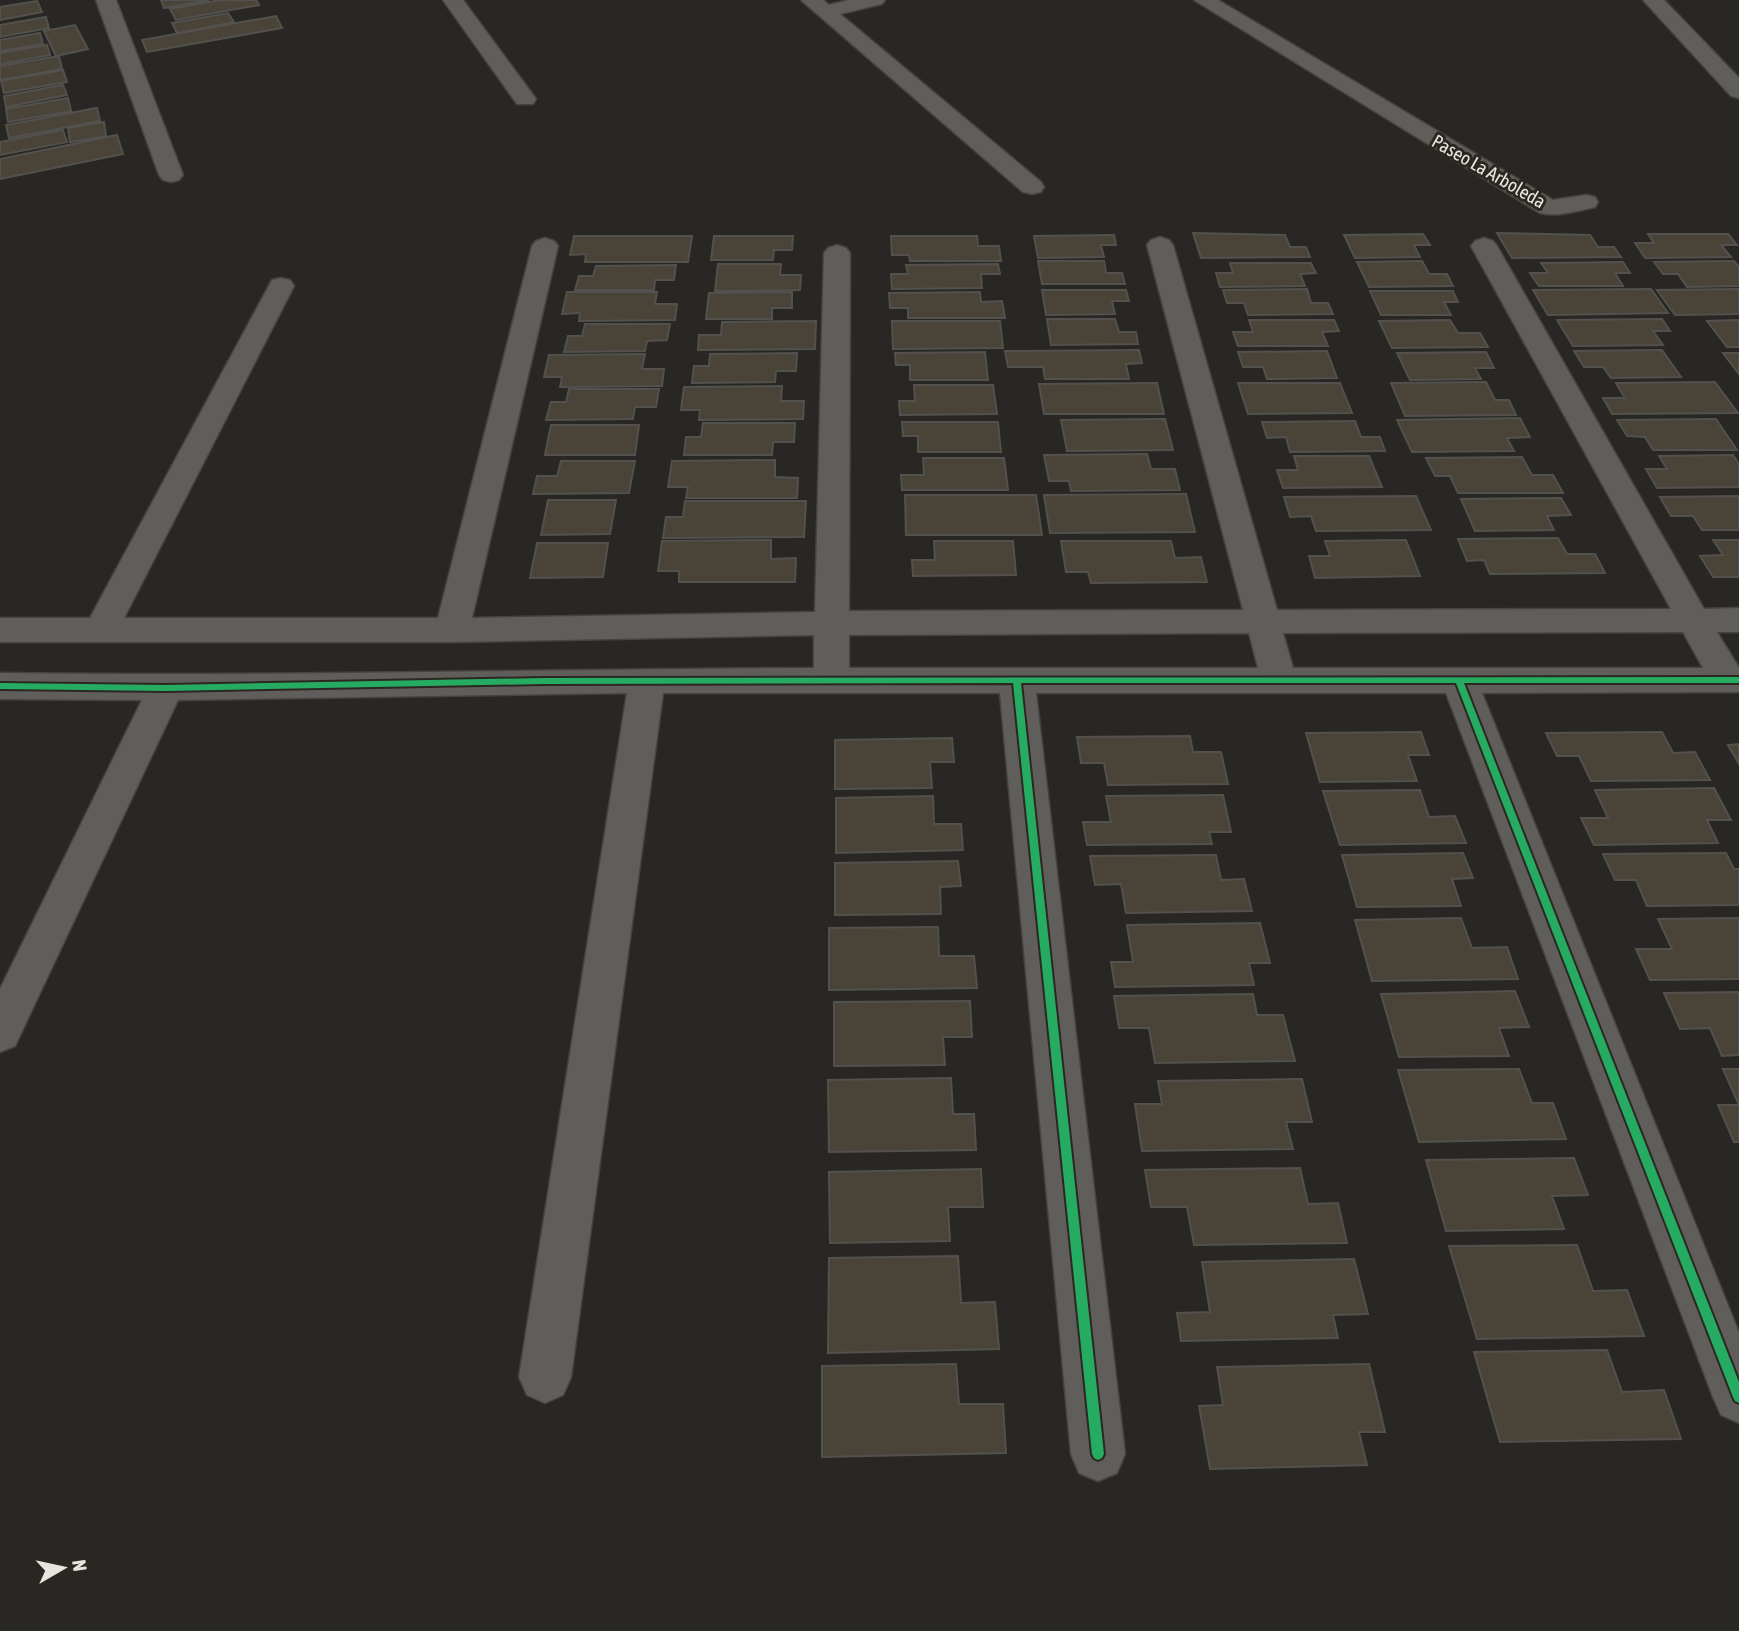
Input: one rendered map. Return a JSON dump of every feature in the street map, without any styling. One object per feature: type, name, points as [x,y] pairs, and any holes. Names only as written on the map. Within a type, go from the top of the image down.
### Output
[{"type":"street","points":[[106,0],[171,175]]},
{"type":"street","points":[[453,0],[525,99]]},
{"type":"street","points":[[817,6],[875,0]]},
{"type":"street","name":"Paseo La Arboleda","points":[[1204,0],[1549,208],[1586,202],[1563,188]]},
{"type":"street","points":[[1644,3],[1683,31],[1739,91]]},
{"type":"street","points":[[817,6],[1032,187]]},
{"type":"street","points":[[1160,244],[1279,681]]},
{"type":"street","points":[[452,630],[545,246]]},
{"type":"street","points":[[1484,246],[1693,620],[1733,681]]},
{"type":"street","points":[[831,682],[837,253]]},
{"type":"street","points":[[101,630],[281,286]]},
{"type":"street","points":[[0,629],[452,630],[831,623],[1739,620]]},
{"type":"street","points":[[1459,680],[1739,1398]]},
{"type":"street","points":[[1017,681],[1098,1454]]},
{"type":"street","points":[[0,686],[166,688],[647,682],[1733,681]]},
{"type":"street","points":[[545,1377],[647,682]]},
{"type":"street","points":[[0,1033],[166,688]]},
{"type":"building","points":[[161,0],[209,0],[164,8]]},
{"type":"building","points":[[220,0],[256,0],[259,5],[176,20],[170,9]]},
{"type":"building","points":[[37,1],[42,12],[0,20],[0,7]]},
{"type":"building","points":[[228,13],[234,22],[177,33],[172,23]]},
{"type":"building","points":[[276,16],[282,28],[147,52],[142,40]]},
{"type":"building","points":[[46,17],[49,28],[0,37],[0,25]]},
{"type":"building","points":[[75,25],[88,49],[56,56],[44,31]]},
{"type":"building","points":[[40,33],[43,44],[0,51],[0,40]]},
{"type":"building","points":[[47,45],[50,55],[0,64],[0,53]]},
{"type":"building","points":[[59,56],[62,69],[0,80],[0,66]]},
{"type":"building","points":[[63,70],[67,82],[4,93],[1,81]]},
{"type":"building","points":[[63,85],[67,95],[6,107],[4,96]]},
{"type":"building","points":[[68,98],[71,111],[8,122],[6,109]]},
{"type":"building","points":[[97,108],[100,121],[9,138],[6,125]]},
{"type":"building","points":[[104,122],[106,136],[70,142],[68,128]]},
{"type":"building","points":[[63,130],[67,142],[0,155],[0,142]]},
{"type":"building","points":[[117,135],[123,154],[0,179],[0,159]]},
{"type":"building","points":[[1193,233],[1285,235],[1290,247],[1306,247],[1310,257],[1201,258]]},
{"type":"building","points":[[1497,233],[1590,235],[1598,247],[1614,247],[1621,257],[1512,258]]},
{"type":"building","points":[[1423,234],[1430,245],[1414,245],[1420,257],[1355,258],[1344,235]]},
{"type":"building","points":[[1648,234],[1728,234],[1737,245],[1721,245],[1731,257],[1645,258],[1635,243],[1654,243]]},
{"type":"building","points":[[1114,235],[1116,245],[1101,245],[1104,257],[1038,258],[1034,236]]},
{"type":"building","points":[[574,236],[692,236],[688,262],[585,262],[586,254],[570,255]]},
{"type":"building","points":[[714,236],[793,236],[792,250],[774,250],[773,260],[711,260]]},
{"type":"building","points":[[891,236],[977,236],[978,246],[999,246],[1001,261],[910,261],[909,255],[892,255]]},
{"type":"building","points":[[1038,261],[1104,261],[1106,273],[1122,273],[1125,284],[1042,284]]},
{"type":"building","points":[[1422,261],[1429,274],[1447,274],[1453,286],[1369,287],[1357,262]]},
{"type":"building","points":[[1734,261],[1739,267],[1739,286],[1687,287],[1678,274],[1663,274],[1654,262]]},
{"type":"building","points":[[1623,262],[1630,273],[1615,273],[1623,286],[1539,286],[1530,273],[1548,273],[1541,263]]},
{"type":"building","points":[[1230,263],[1311,263],[1316,273],[1300,274],[1305,286],[1220,287],[1216,273],[1233,273]]},
{"type":"building","points":[[718,264],[781,264],[780,275],[801,275],[800,290],[715,291]]},
{"type":"building","points":[[998,264],[1000,274],[981,274],[982,288],[892,289],[891,274],[908,274],[906,265]]},
{"type":"building","points":[[676,265],[674,280],[655,280],[654,290],[575,290],[579,276],[593,276],[596,266]]},
{"type":"building","points":[[1307,289],[1311,303],[1328,303],[1333,314],[1248,315],[1244,303],[1227,303],[1223,290]]},
{"type":"building","points":[[1651,289],[1668,313],[1548,315],[1533,290]]},
{"type":"building","points":[[1739,289],[1739,314],[1675,315],[1657,290]]},
{"type":"building","points":[[1042,290],[1126,290],[1129,301],[1112,301],[1115,314],[1046,315]]},
{"type":"building","points":[[1370,291],[1453,291],[1458,302],[1444,302],[1451,315],[1381,315]]},
{"type":"building","points":[[567,292],[657,292],[655,304],[677,304],[675,320],[579,321],[580,313],[562,314]]},
{"type":"building","points":[[792,292],[792,308],[772,308],[772,319],[706,319],[709,293]]},
{"type":"building","points":[[980,292],[981,302],[1002,301],[1005,318],[908,318],[908,308],[890,308],[889,293]]},
{"type":"building","points":[[1047,319],[1115,319],[1119,332],[1136,332],[1138,344],[1051,345]]},
{"type":"building","points":[[1662,319],[1670,331],[1653,331],[1663,345],[1573,346],[1557,320]]},
{"type":"building","points":[[1249,320],[1334,320],[1339,331],[1322,332],[1328,346],[1238,346],[1233,332],[1253,332]]},
{"type":"building","points":[[1450,320],[1458,333],[1480,333],[1488,347],[1392,348],[1379,321]]},
{"type":"building","points":[[1739,320],[1739,347],[1727,347],[1707,321]]},
{"type":"building","points":[[816,321],[815,349],[698,350],[699,335],[721,335],[722,322]]},
{"type":"building","points":[[892,321],[1000,321],[1003,348],[893,349]]},
{"type":"building","points":[[585,324],[670,324],[667,340],[647,341],[645,351],[564,352],[568,336],[582,336]]},
{"type":"building","points":[[1139,350],[1142,363],[1126,364],[1129,379],[1045,379],[1043,367],[1008,367],[1005,351]]},
{"type":"building","points":[[1662,350],[1681,377],[1611,378],[1603,367],[1584,367],[1574,351]]},
{"type":"building","points":[[1327,351],[1337,378],[1267,379],[1263,367],[1243,367],[1238,352]]},
{"type":"building","points":[[985,352],[988,380],[910,380],[910,365],[896,365],[895,353]]},
{"type":"building","points":[[1486,352],[1494,368],[1475,368],[1481,379],[1410,380],[1397,353]]},
{"type":"building","points":[[797,353],[796,371],[776,371],[775,382],[692,383],[694,366],[709,366],[710,354]]},
{"type":"building","points":[[1723,353],[1739,353],[1739,374]]},
{"type":"building","points":[[645,354],[642,369],[664,369],[662,386],[560,387],[562,377],[544,377],[549,355]]},
{"type":"building","points":[[1486,382],[1495,400],[1509,400],[1516,415],[1405,416],[1391,383]]},
{"type":"building","points":[[1715,382],[1738,413],[1612,414],[1603,398],[1625,398],[1616,383]]},
{"type":"building","points":[[1157,383],[1164,414],[1044,414],[1039,384]]},
{"type":"building","points":[[1238,383],[1340,383],[1352,413],[1248,414]]},
{"type":"building","points":[[914,385],[993,385],[997,414],[900,415],[899,401],[915,401]]},
{"type":"building","points":[[782,386],[781,401],[804,401],[803,419],[699,420],[700,410],[681,410],[684,387]]},
{"type":"building","points":[[569,389],[659,389],[656,407],[635,407],[633,419],[546,420],[551,402],[566,402]]},
{"type":"building","points":[[1520,418],[1530,437],[1507,438],[1514,451],[1412,452],[1397,420]]},
{"type":"building","points":[[1165,419],[1173,450],[1067,451],[1061,420]]},
{"type":"building","points":[[1716,419],[1737,450],[1653,450],[1645,437],[1627,436],[1617,420]]},
{"type":"building","points":[[1355,421],[1361,437],[1380,437],[1385,451],[1290,452],[1286,437],[1267,438],[1262,422]]},
{"type":"building","points":[[902,422],[998,422],[1001,452],[918,452],[918,436],[903,436]]},
{"type":"building","points":[[703,423],[795,423],[794,442],[773,442],[772,455],[684,455],[686,437],[701,437]]},
{"type":"building","points":[[551,425],[639,425],[635,455],[545,455]]},
{"type":"building","points":[[1147,454],[1151,469],[1175,469],[1180,490],[1071,491],[1069,481],[1049,481],[1044,455]]},
{"type":"building","points":[[1733,455],[1739,464],[1739,487],[1657,488],[1646,469],[1667,469],[1659,456]]},
{"type":"building","points":[[1294,456],[1369,456],[1382,487],[1283,488],[1277,470],[1298,470]]},
{"type":"building","points":[[1522,457],[1532,475],[1553,475],[1563,493],[1458,493],[1450,476],[1435,476],[1426,458]]},
{"type":"building","points":[[923,458],[1004,458],[1008,490],[902,490],[901,475],[924,475]]},
{"type":"building","points":[[775,460],[775,477],[798,478],[797,498],[686,498],[688,487],[668,487],[672,461]]},
{"type":"building","points":[[561,461],[635,461],[629,493],[533,494],[537,476],[557,476]]},
{"type":"building","points":[[1186,494],[1195,532],[1050,533],[1044,495]]},
{"type":"building","points":[[905,495],[1036,495],[1042,535],[906,535]]},
{"type":"building","points":[[1416,496],[1431,530],[1316,531],[1311,516],[1290,517],[1284,497]]},
{"type":"building","points":[[1739,496],[1739,530],[1702,530],[1693,516],[1671,516],[1660,497]]},
{"type":"building","points":[[1561,498],[1571,515],[1547,516],[1554,530],[1475,531],[1461,499]]},
{"type":"building","points":[[548,500],[616,500],[610,534],[541,535]]},
{"type":"building","points":[[685,501],[806,501],[804,537],[663,538],[666,517],[683,517]]},
{"type":"building","points":[[1558,538],[1567,554],[1595,554],[1605,573],[1490,574],[1484,560],[1467,561],[1458,539]]},
{"type":"building","points":[[771,540],[771,559],[796,558],[795,582],[679,582],[679,571],[658,571],[662,541]]},
{"type":"building","points":[[1406,540],[1420,576],[1315,578],[1309,556],[1330,556],[1325,541]]},
{"type":"building","points":[[1713,540],[1739,540],[1739,577],[1713,577],[1700,556],[1723,555]]},
{"type":"building","points":[[934,541],[1013,541],[1016,575],[913,576],[912,560],[935,560]]},
{"type":"building","points":[[1061,541],[1171,541],[1175,558],[1201,557],[1207,582],[1091,583],[1088,572],[1066,572]]},
{"type":"building","points":[[537,543],[608,543],[603,577],[530,578]]},
{"type":"building","points":[[1421,732],[1429,755],[1408,755],[1417,781],[1320,782],[1306,733]]},
{"type":"building","points":[[1662,732],[1673,753],[1695,752],[1710,780],[1591,781],[1579,756],[1557,756],[1546,733]]},
{"type":"building","points":[[1190,736],[1193,752],[1221,752],[1228,784],[1108,785],[1104,763],[1081,763],[1077,737]]},
{"type":"building","points":[[952,738],[954,762],[930,762],[932,788],[835,789],[835,740]]},
{"type":"building","points":[[1739,744],[1739,764],[1728,745]]},
{"type":"building","points":[[1714,788],[1731,820],[1707,820],[1718,843],[1594,845],[1581,818],[1608,818],[1595,790]]},
{"type":"building","points":[[1420,790],[1429,817],[1455,816],[1466,843],[1340,845],[1323,791]]},
{"type":"building","points":[[1223,795],[1231,832],[1209,832],[1212,844],[1087,845],[1083,822],[1111,822],[1106,796]]},
{"type":"building","points":[[933,796],[934,824],[961,824],[963,850],[836,853],[836,798]]},
{"type":"building","points":[[1463,853],[1473,878],[1452,879],[1461,906],[1357,907],[1342,855]]},
{"type":"building","points":[[1726,853],[1734,869],[1739,869],[1739,905],[1647,906],[1636,880],[1615,880],[1603,854]]},
{"type":"building","points":[[1216,855],[1221,880],[1244,879],[1252,911],[1126,913],[1121,884],[1095,885],[1090,856]]},
{"type":"building","points":[[958,861],[961,886],[940,887],[941,914],[835,915],[835,863]]},
{"type":"building","points":[[1461,918],[1472,948],[1507,947],[1518,979],[1372,981],[1355,920]]},
{"type":"building","points":[[1739,918],[1739,979],[1650,980],[1636,949],[1672,949],[1658,919]]},
{"type":"building","points":[[1260,923],[1270,963],[1249,963],[1254,985],[1115,987],[1111,962],[1133,962],[1127,925]]},
{"type":"building","points":[[938,927],[939,956],[974,956],[977,988],[829,990],[829,928]]},
{"type":"building","points":[[1515,991],[1529,1027],[1499,1028],[1509,1056],[1399,1057],[1381,994]]},
{"type":"building","points":[[1739,992],[1739,1055],[1722,1056],[1710,1028],[1680,1029],[1664,993]]},
{"type":"building","points":[[1253,994],[1257,1015],[1283,1015],[1295,1061],[1155,1063],[1149,1028],[1119,1028],[1114,996]]},
{"type":"building","points":[[970,1001],[972,1037],[943,1037],[945,1065],[834,1066],[834,1002]]},
{"type":"building","points":[[1519,1069],[1532,1103],[1553,1103],[1566,1139],[1419,1142],[1398,1070]]},
{"type":"building","points":[[1723,1069],[1739,1069],[1739,1105]]},
{"type":"building","points":[[951,1078],[953,1114],[974,1114],[976,1150],[829,1152],[828,1080]]},
{"type":"building","points":[[1302,1079],[1312,1122],[1286,1122],[1293,1149],[1142,1151],[1135,1104],[1162,1104],[1158,1081]]},
{"type":"building","points":[[1718,1105],[1739,1105],[1739,1142],[1734,1142]]},
{"type":"building","points":[[1574,1158],[1588,1195],[1552,1196],[1564,1229],[1446,1231],[1426,1160]]},
{"type":"building","points":[[1300,1168],[1308,1204],[1338,1203],[1347,1243],[1194,1245],[1187,1207],[1151,1207],[1145,1170]]},
{"type":"building","points":[[981,1169],[983,1207],[948,1207],[950,1241],[830,1243],[829,1172]]},
{"type":"building","points":[[1577,1245],[1593,1291],[1627,1290],[1644,1336],[1477,1339],[1449,1246]]},
{"type":"building","points":[[958,1256],[961,1303],[995,1302],[999,1349],[828,1353],[829,1258]]},
{"type":"building","points":[[1354,1259],[1368,1314],[1333,1315],[1338,1338],[1181,1341],[1177,1313],[1210,1312],[1202,1262]]},
{"type":"building","points":[[1607,1350],[1622,1392],[1664,1390],[1681,1439],[1500,1442],[1474,1352]]},
{"type":"building","points":[[956,1364],[959,1404],[1003,1404],[1006,1453],[822,1457],[822,1366]]},
{"type":"building","points":[[1369,1364],[1385,1432],[1359,1432],[1367,1465],[1210,1469],[1199,1406],[1223,1405],[1217,1367]]},
{"type":"cycle path","points":[[1459,680],[1739,1397]]},
{"type":"cycle path","points":[[0,686],[166,688],[543,681],[1739,680]]},
{"type":"cycle path","points":[[1017,682],[1098,1454]]}]
